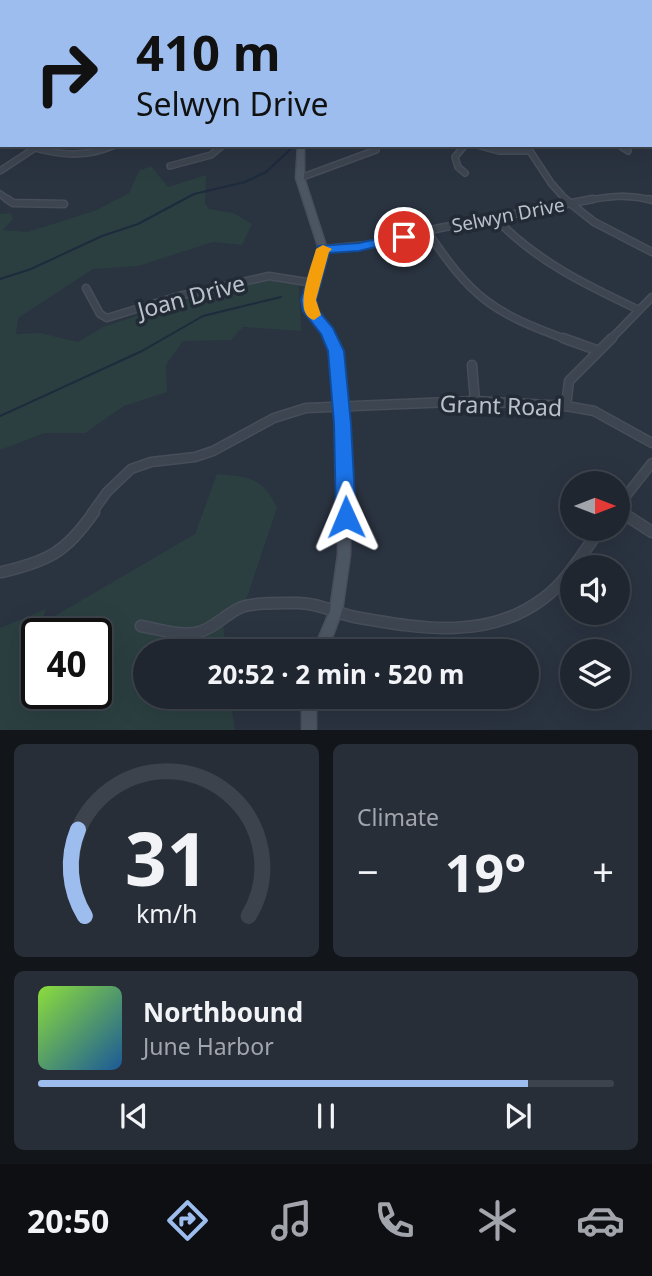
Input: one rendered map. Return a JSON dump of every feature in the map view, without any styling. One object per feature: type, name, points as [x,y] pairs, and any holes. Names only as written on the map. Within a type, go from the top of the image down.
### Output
[{"type":"street","points":[[0,171],[37,147],[71,157],[93,154],[110,147]]},
{"type":"street","points":[[170,166],[211,155],[221,147]]},
{"type":"street","points":[[301,147],[300,178],[323,249],[309,306],[335,344],[341,405],[346,517],[336,611],[325,639]]},
{"type":"street","points":[[464,147],[455,157],[458,167],[465,173]]},
{"type":"street","points":[[484,147],[499,151],[527,148],[545,177],[596,226],[652,252]]},
{"type":"street","points":[[622,147],[628,151]]},
{"type":"street","points":[[300,178],[376,150]]},
{"type":"street","points":[[0,194],[13,202],[64,204]]},
{"type":"street","name":"Selwyn Drive","points":[[323,249],[368,245],[620,194],[652,200]]},
{"type":"street","points":[[495,218],[535,256],[639,310]]},
{"type":"street","points":[[427,231],[467,286],[486,302],[506,314],[599,351]]},
{"type":"street","name":"Joan Drive","points":[[86,288],[100,314],[113,318],[179,296],[269,276],[313,283]]},
{"type":"street","points":[[566,406],[569,381],[652,297]]},
{"type":"street","points":[[472,365],[475,401]]},
{"type":"street","name":"Grant Road","points":[[2,572],[32,565],[56,553],[75,539],[107,492],[131,469],[151,462],[195,457],[213,451],[291,411],[341,405],[475,401],[566,406],[594,411],[652,443]]},
{"type":"street","points":[[630,492],[652,463]]},
{"type":"street","points":[[630,516],[652,532]]},
{"type":"street","points":[[141,626],[174,632],[199,632],[244,606],[268,604],[318,604],[352,617],[426,629],[468,628],[491,624],[509,618],[544,598],[590,541]]},
{"type":"street","points":[[309,709],[309,730]]},
{"type":"green space","points":[[151,166],[168,187],[206,175],[205,204],[209,209],[233,213],[252,224],[242,245],[213,242],[138,266],[93,269],[18,318],[16,334],[40,333],[78,342],[103,327],[221,288],[269,280],[299,285],[301,331],[243,327],[231,340],[183,341],[166,365],[167,392],[124,406],[85,433],[45,433],[0,450],[0,214],[11,213],[13,219],[3,230],[28,232],[97,210],[129,193],[139,171]]},
{"type":"green space","points":[[217,474],[253,480],[266,490],[277,508],[244,606],[223,622],[225,639],[133,639],[133,709],[232,709],[235,730],[0,730],[0,628],[21,619],[21,709],[112,709],[112,618],[51,618],[195,534]]},
{"type":"green space","points":[[46,609],[43,618],[24,618]]},
{"type":"waterway","points":[[0,279],[31,269],[102,236],[138,224],[194,194],[245,182],[266,172],[293,147]]},
{"type":"waterway","points":[[0,416],[142,351],[203,316],[281,297]]},
{"type":"slow traffic","points":[[314,315],[310,311],[309,300],[323,249],[326,249]]},
{"type":"route","points":[[346,517],[343,424],[335,344],[310,311],[309,300],[323,249],[359,247],[404,237]]}]
